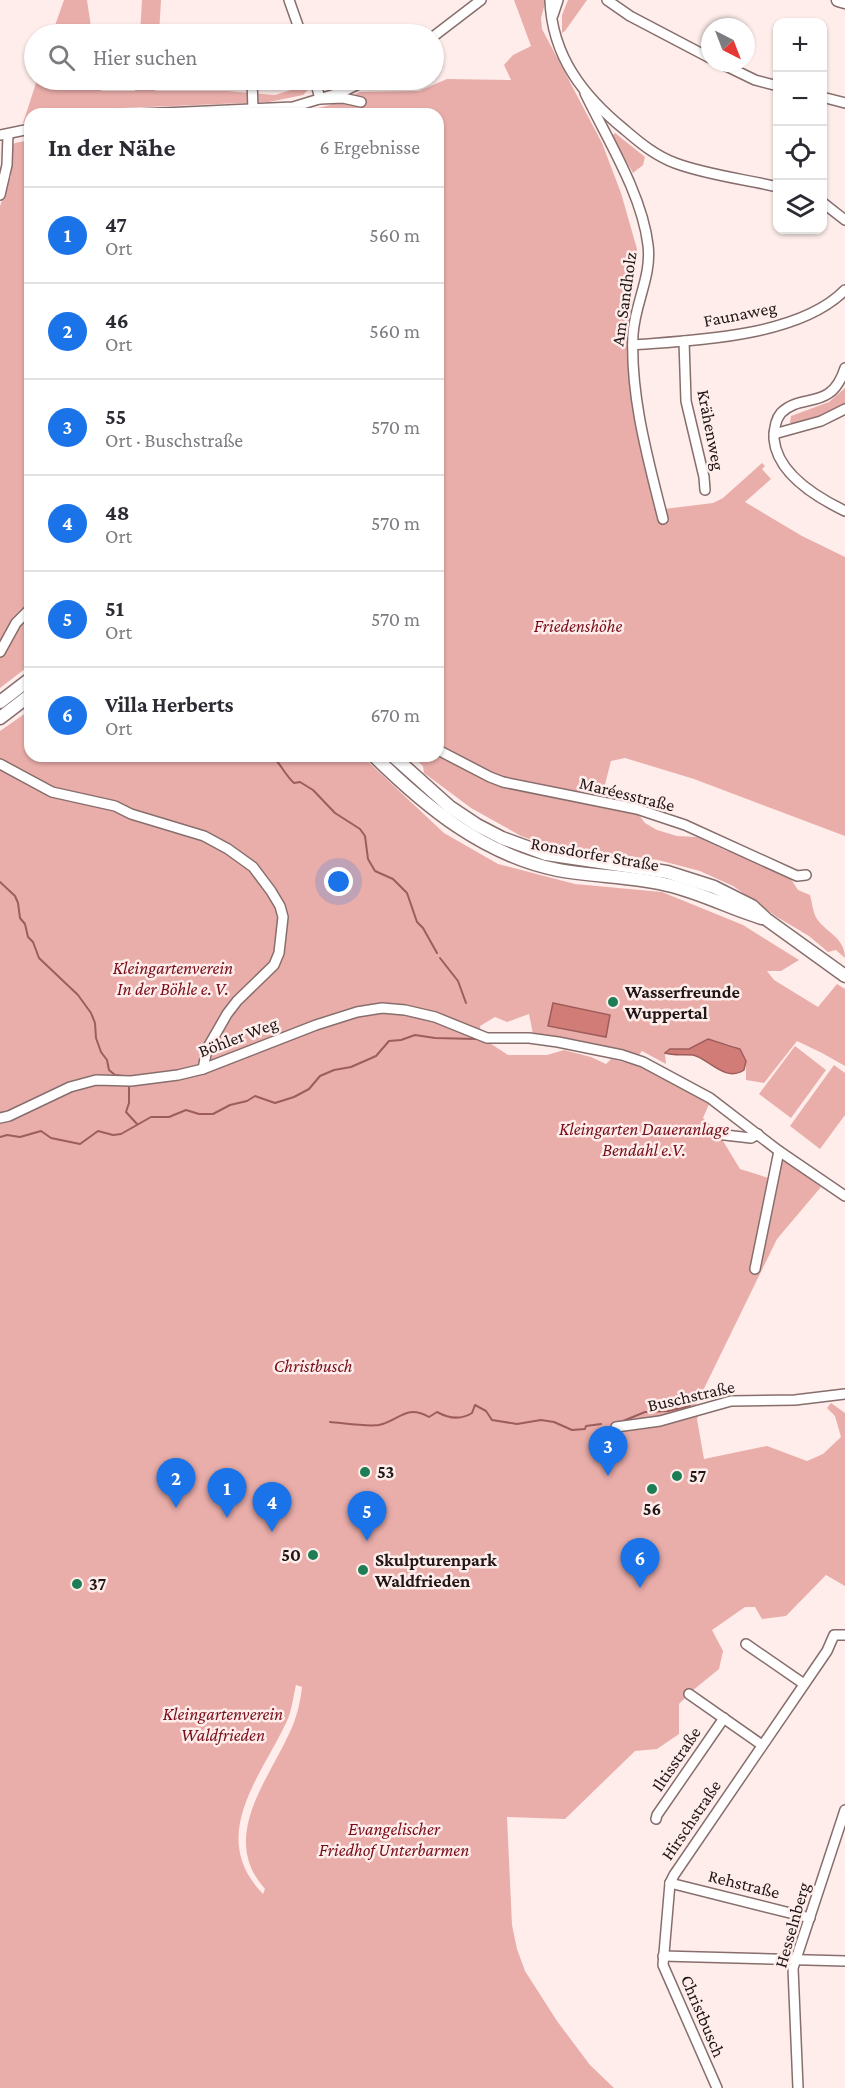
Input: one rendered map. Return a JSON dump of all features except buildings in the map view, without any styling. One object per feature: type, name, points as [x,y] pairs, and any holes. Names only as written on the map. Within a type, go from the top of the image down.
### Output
[{"type":"main road","points":[[838,0],[845,2]]},
{"type":"main road","points":[[0,702],[24,684]]},
{"type":"main road","points":[[0,718],[24,700]]},
{"type":"main road","name":"Ronsdorfer Straße","points":[[380,762],[442,817],[474,838],[505,853],[558,870],[645,880],[672,886],[766,919]]},
{"type":"main road","name":"Ronsdorfer Straße","points":[[400,762],[450,807],[502,838],[546,854],[574,860],[642,867],[690,878],[741,899],[845,976]]},
{"type":"street","points":[[289,0],[297,24]]},
{"type":"street","points":[[444,28],[482,0]]},
{"type":"street","points":[[550,0],[551,20],[556,42],[585,93],[611,119],[640,143],[665,159],[692,168],[773,186]]},
{"type":"street","points":[[551,20],[558,0]]},
{"type":"street","points":[[607,0],[630,16],[701,53]]},
{"type":"street","points":[[737,72],[773,85]]},
{"type":"street","points":[[252,90],[253,108]]},
{"type":"street","points":[[318,90],[320,99]]},
{"type":"street","points":[[280,108],[293,107],[342,90]]},
{"type":"street","name":"Am Sandholz","points":[[585,93],[636,197],[645,225],[648,269],[636,315],[633,345],[635,391],[663,519]]},
{"type":"street","points":[[320,99],[343,98],[360,102]]},
{"type":"street","points":[[827,98],[845,103]]},
{"type":"street","points":[[0,195],[7,165],[4,134],[24,130]]},
{"type":"street","points":[[827,206],[845,220]]},
{"type":"street","name":"Faunaweg","points":[[633,345],[684,341],[756,330],[806,317],[831,303],[845,290]]},
{"type":"street","name":"Krähenweg","points":[[684,341],[686,401],[705,490]]},
{"type":"street","points":[[845,368],[836,387],[827,395],[788,408],[781,414],[774,434],[776,452],[786,471],[821,498],[845,511]]},
{"type":"street","points":[[774,434],[821,421],[845,409]]},
{"type":"street","points":[[0,652],[16,623],[24,615]]},
{"type":"street","name":"Maréesstraße","points":[[444,753],[490,777],[515,786],[637,809],[685,825],[797,876],[806,874]]},
{"type":"street","points":[[0,764],[54,793],[115,806],[160,824],[204,836],[228,849],[253,867],[271,891],[280,906],[283,917],[279,953],[274,965],[237,1001],[223,1019],[207,1049],[203,1069]]},
{"type":"street","name":"Böhler Weg","points":[[0,1118],[9,1116],[70,1087],[96,1080],[130,1081],[166,1077],[203,1069],[316,1025],[357,1012],[382,1008],[405,1010],[435,1017],[487,1038],[529,1038],[558,1042],[622,1055],[643,1062],[710,1098],[759,1134]]},
{"type":"street","points":[[716,1134],[751,1138],[759,1134],[779,1151],[845,1196]]},
{"type":"street","points":[[755,1269],[779,1151]]},
{"type":"street","name":"Buschstraße","points":[[616,1427],[660,1421],[731,1401],[795,1400],[845,1394]]},
{"type":"street","name":"Hirschstraße","points":[[663,1956],[670,1883],[827,1651],[834,1635],[845,1635]]},
{"type":"street","points":[[746,1644],[804,1684]]},
{"type":"street","points":[[689,1694],[762,1745]]},
{"type":"street","name":"Iltisstraße","points":[[656,1819],[724,1718]]},
{"type":"street","name":"Hesselnberg","points":[[798,2088],[793,1968],[845,1813]]},
{"type":"street","name":"Rehstraße","points":[[670,1883],[810,1918]]},
{"type":"street","points":[[663,1956],[845,1961]]},
{"type":"street","name":"Christbusch","points":[[663,1956],[663,1965],[717,2088]]},
{"type":"green space","points":[[64,0],[87,0],[91,24],[56,24]]},
{"type":"green space","points":[[142,0],[161,0],[160,24],[141,24]]},
{"type":"green space","name":"Friedenshöhe","points":[[514,0],[546,0],[541,18],[542,29],[602,143],[621,193],[637,249],[627,346],[631,397],[656,510],[713,503],[723,498],[762,463],[765,466],[762,469],[771,479],[745,502],[802,536],[845,557],[845,836],[694,779],[625,758],[611,761],[600,804],[639,815],[645,823],[657,830],[677,836],[697,837],[727,851],[740,852],[791,879],[798,890],[810,895],[817,919],[842,945],[845,958],[836,950],[828,952],[809,936],[733,886],[700,871],[658,860],[547,845],[521,836],[471,808],[424,773],[423,766],[419,762],[444,762],[444,108],[318,108],[360,92],[444,90],[444,80],[447,79],[511,80],[504,65],[513,55],[531,46]]},
{"type":"green space","points":[[568,0],[587,0],[562,33],[562,15]]},
{"type":"green space","points":[[34,90],[227,91],[275,95],[291,90],[308,90],[303,95],[269,102],[122,108],[28,108]]},
{"type":"green space","points":[[615,133],[645,157],[643,165],[633,173],[612,136]]},
{"type":"green space","points":[[24,141],[24,670],[0,688],[0,206],[11,176],[11,146]]},
{"type":"green space","points":[[845,388],[845,404],[810,421],[790,423],[791,416],[829,402]]},
{"type":"green space","name":"Christbusch","points":[[24,714],[24,762],[368,762],[444,833],[498,864],[575,884],[662,892],[743,925],[799,960],[781,971],[767,971],[774,980],[818,1007],[837,984],[845,989],[845,1066],[797,1041],[764,1083],[746,1080],[746,1066],[734,1046],[713,1040],[705,1041],[689,1049],[670,1049],[665,1054],[666,1064],[642,1051],[636,1058],[533,1034],[529,1014],[507,1022],[495,1017],[480,1026],[482,1038],[508,1055],[547,1055],[564,1050],[591,1057],[606,1064],[611,1059],[648,1068],[709,1104],[703,1118],[717,1131],[740,1169],[775,1180],[777,1171],[784,1160],[821,1187],[777,1239],[695,1407],[700,1409],[697,1419],[704,1459],[767,1446],[807,1461],[823,1454],[841,1437],[835,1416],[827,1408],[831,1403],[845,1413],[845,1586],[826,1575],[786,1616],[762,1619],[755,1607],[745,1607],[712,1630],[723,1651],[719,1669],[679,1704],[679,1734],[657,1749],[635,1751],[565,1819],[507,1817],[512,1925],[525,1971],[557,2021],[590,2065],[614,2088],[0,2088],[0,731]],"holes":[[[296,1685],[302,1687],[299,1706],[288,1736],[251,1811],[247,1831],[247,1851],[252,1870],[265,1889],[263,1894],[247,1872],[239,1850],[239,1829],[244,1807],[253,1785],[289,1717]]]},
{"type":"green space","points":[[795,1046],[826,1070],[791,1118],[759,1094]]},
{"type":"green space","points":[[834,1065],[845,1073],[845,1115],[820,1149],[790,1126]]},
{"type":"shaded area","points":[[553,1003],[610,1015],[606,1037],[548,1026]]},
{"type":"shaded area","points":[[708,1039],[740,1049],[746,1061],[744,1070],[730,1074],[693,1055],[665,1053],[670,1049],[689,1049]]},
{"type":"waterway","points":[[278,762],[294,783],[300,782],[313,790],[335,813],[360,829],[365,836],[368,859],[375,871],[393,879],[407,893],[417,922],[437,953]]},
{"type":"waterway","points":[[0,882],[15,896],[20,918],[25,924],[28,937],[33,942],[39,958],[78,995],[91,1013],[95,1023],[96,1038],[107,1060],[109,1070],[115,1075],[123,1076]]},
{"type":"waterway","points":[[440,958],[458,981],[466,1003]]},
{"type":"waterway","points":[[0,1137],[7,1135],[20,1137],[41,1131],[51,1138],[80,1144],[98,1131],[113,1135],[121,1134],[151,1117],[169,1117],[186,1110],[199,1114],[213,1114],[255,1096],[275,1103],[294,1097],[309,1089],[320,1076],[334,1070],[351,1067],[376,1056],[389,1041],[415,1035],[476,1039]]},
{"type":"waterway","points":[[129,1084],[129,1103],[126,1112],[137,1124]]},
{"type":"waterway","points":[[330,1422],[379,1425],[409,1412],[421,1413],[429,1417],[437,1412],[450,1417],[459,1417],[472,1413],[475,1405],[486,1411],[492,1420],[517,1424],[541,1420],[554,1422],[572,1430],[601,1424]]},
{"type":"waterway","points":[[623,1421],[645,1412],[668,1411],[690,1406]]},
{"type":"place","name":"Wasserfreunde Wuppertal","points":[[613,1002]]},
{"type":"place","name":"53","points":[[365,1472]]},
{"type":"place","name":"55","points":[[608,1476]]},
{"type":"place","name":"57","points":[[677,1476]]},
{"type":"place","name":"56","points":[[652,1489]]},
{"type":"place","name":"46","points":[[176,1508]]},
{"type":"place","name":"47","points":[[227,1518]]},
{"type":"place","name":"48","points":[[272,1532]]},
{"type":"place","name":"51","points":[[367,1541]]},
{"type":"place","name":"50","points":[[313,1555]]},
{"type":"place","name":"Skulpturenpark Waldfrieden","points":[[363,1570]]},
{"type":"place","name":"37","points":[[77,1584]]},
{"type":"place","name":"Villa Herberts","points":[[640,1588]]},
{"type":"park label","name":"Kleingartenverein In der Böhle e. V.","points":[[173,978]]},
{"type":"park label","name":"Kleingarten Daueranlage Bendahl e.V.","points":[[644,1139]]},
{"type":"park label","name":"Kleingartenverein Waldfrieden","points":[[223,1724]]},
{"type":"park label","name":"Evangelischer Friedhof Unterbarmen","points":[[394,1839]]}]
